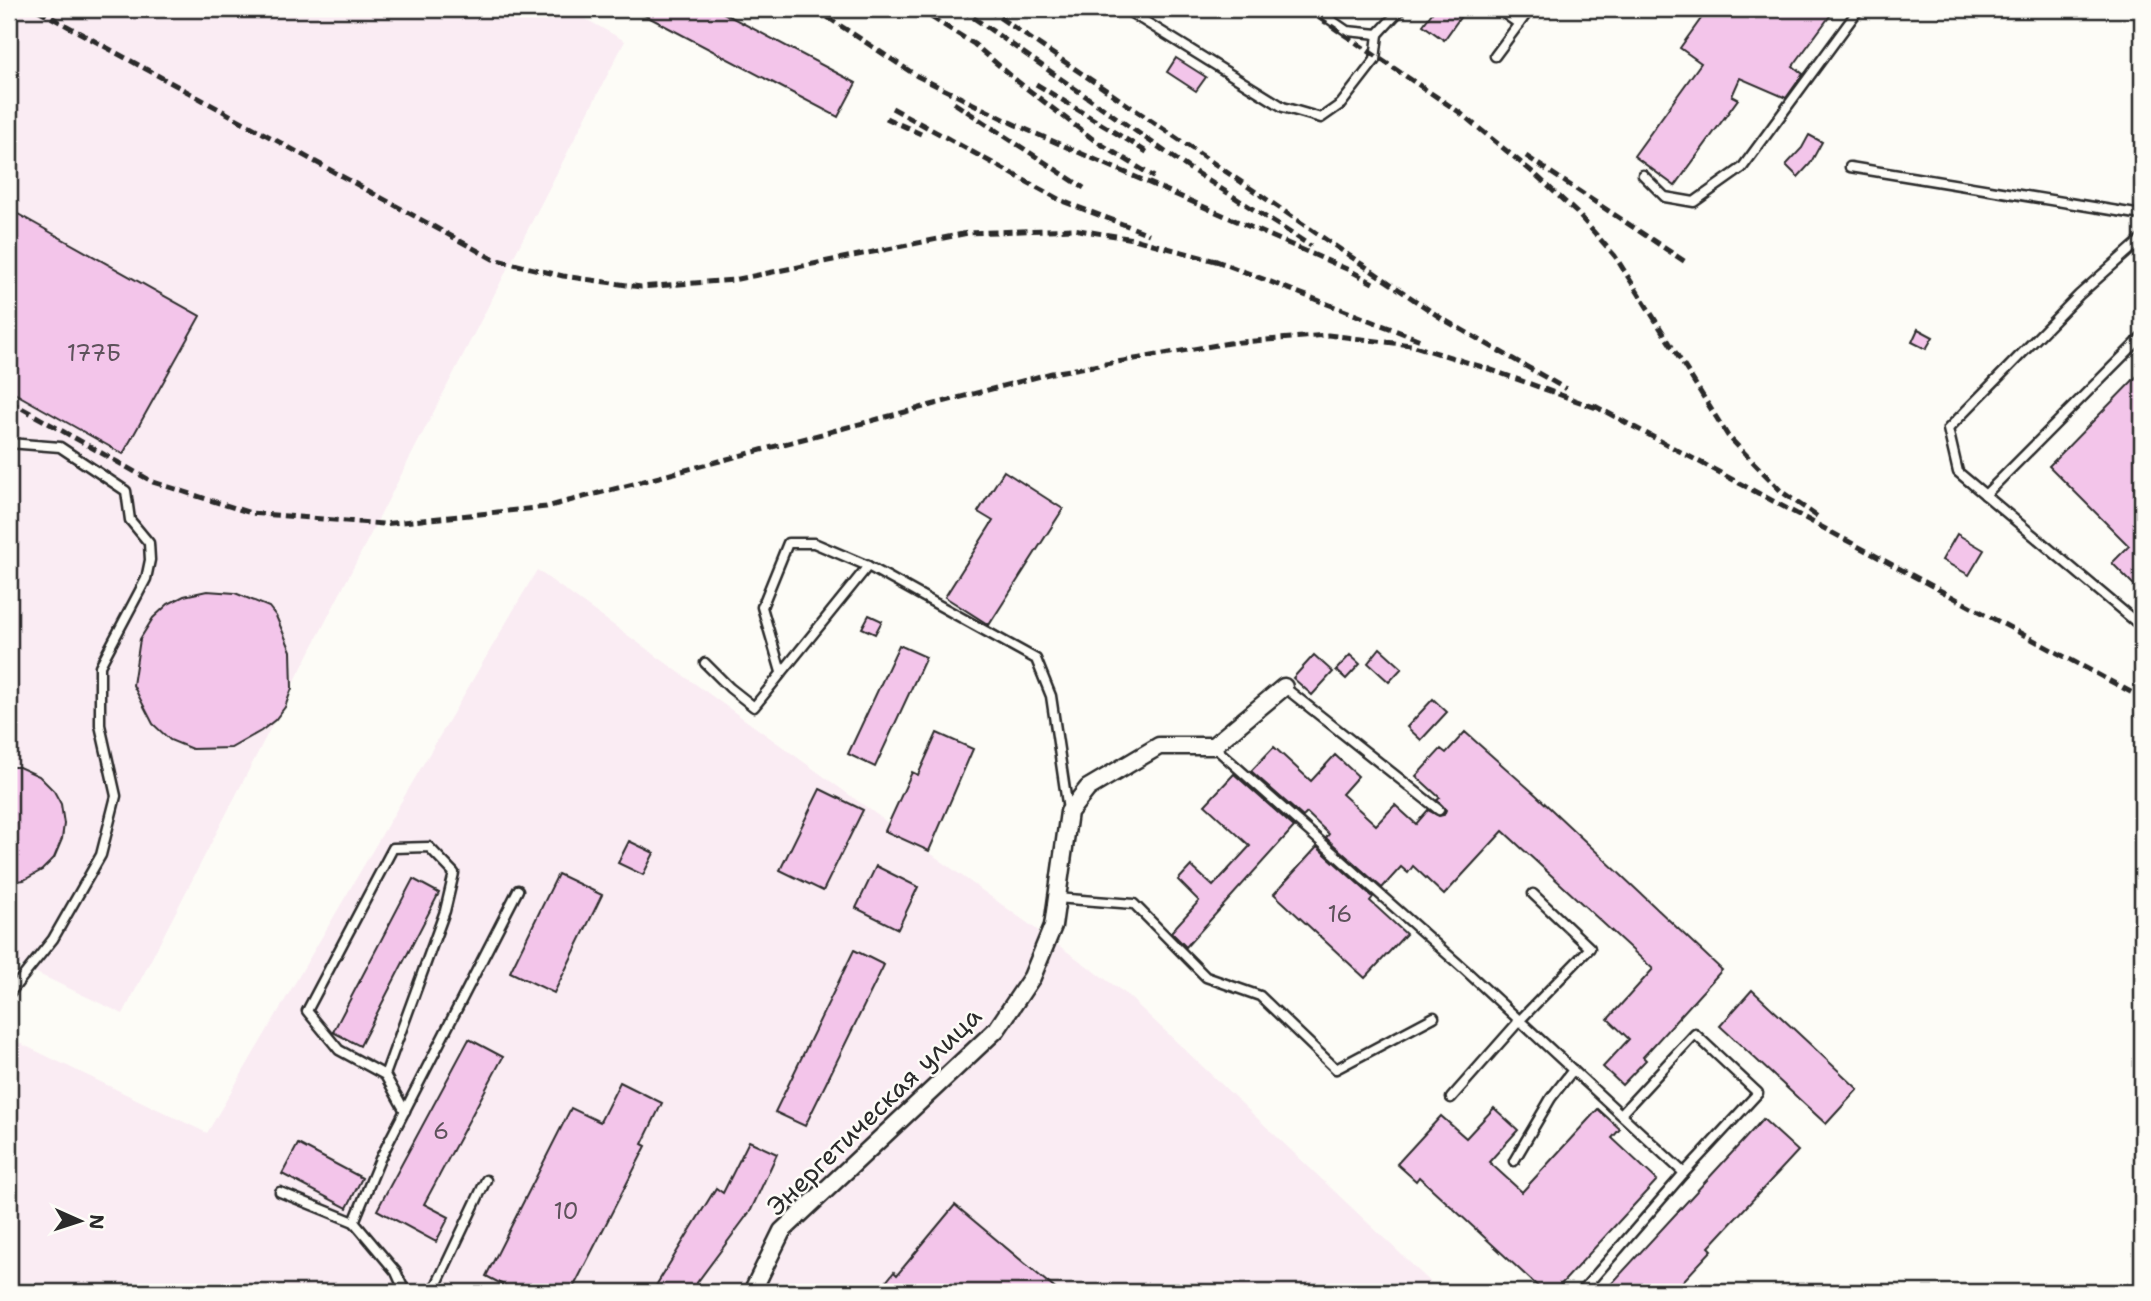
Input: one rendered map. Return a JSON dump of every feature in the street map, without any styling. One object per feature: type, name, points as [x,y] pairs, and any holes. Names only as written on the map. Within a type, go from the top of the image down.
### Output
[{"type":"street","points":[[1069,813],[1088,788],[1159,746],[1213,746],[1284,687]]},
{"type":"street","name":"Энергетическая улица","points":[[752,1292],[782,1231],[997,1029],[1032,977],[1053,926],[1069,813]]},
{"type":"lane","points":[[1125,9],[1283,107],[1321,118],[1341,104],[1375,60],[1378,34],[1401,9]]},
{"type":"lane","points":[[1315,9],[1347,31],[1378,34]]},
{"type":"lane","points":[[1497,9],[1519,24]]},
{"type":"lane","points":[[1496,56],[1530,9]]},
{"type":"lane","points":[[1643,175],[1665,197],[1694,202],[1742,168],[1859,9]]},
{"type":"lane","points":[[1850,167],[2142,215]]},
{"type":"lane","points":[[2142,239],[2079,295],[1948,429],[1958,472],[2142,627]]},
{"type":"lane","points":[[1985,495],[2142,337]]},
{"type":"lane","points":[[9,443],[60,447],[126,491],[130,520],[149,543],[150,560],[146,579],[100,666],[100,725],[116,796],[101,855],[53,939],[9,994]]},
{"type":"lane","points":[[781,672],[762,607],[788,543],[814,543],[869,566],[1036,659],[1051,696],[1069,813]]},
{"type":"lane","points":[[705,663],[754,707],[869,566]]},
{"type":"lane","points":[[1284,687],[1439,810]]},
{"type":"lane","points":[[1213,746],[1520,1020],[1684,1173]]},
{"type":"lane","points":[[385,1075],[445,911],[454,873],[429,846],[393,848],[307,1011],[339,1050],[385,1075],[405,1111]]},
{"type":"lane","points":[[354,1222],[380,1159],[518,890]]},
{"type":"lane","points":[[1451,1098],[1520,1020],[1590,948],[1533,894]]},
{"type":"lane","points":[[1056,898],[1134,904],[1206,977],[1260,996],[1336,1069],[1434,1017]]},
{"type":"lane","points":[[1581,1292],[1684,1173],[1758,1093],[1695,1034],[1621,1114]]},
{"type":"lane","points":[[1514,1161],[1551,1098],[1573,1070]]},
{"type":"lane","points":[[433,1292],[486,1180]]},
{"type":"lane","points":[[280,1192],[354,1222],[396,1272],[405,1292]]},
{"type":"shaded area","points":[[9,9],[568,9],[625,41],[123,1014],[9,960]]},
{"type":"shaded area","points":[[537,570],[1126,994],[1441,1292],[9,1292],[9,1038],[207,1133]]},
{"type":"building","points":[[633,9],[716,9],[856,83],[838,117]]},
{"type":"building","points":[[1435,9],[1466,9],[1444,40],[1423,25]]},
{"type":"building","points":[[1708,9],[1835,9],[1793,66],[1803,74],[1786,98],[1740,78],[1732,96],[1738,99],[1675,186],[1634,156],[1701,63],[1680,48]]},
{"type":"building","points":[[1176,58],[1206,77],[1196,91],[1167,72]]},
{"type":"building","points":[[1809,135],[1822,142],[1810,164],[1798,177],[1786,165],[1802,148]]},
{"type":"building","points":[[9,209],[200,316],[123,454],[9,390]]},
{"type":"building","points":[[1918,329],[1933,337],[1926,349],[1912,342]]},
{"type":"building","points":[[2142,371],[2142,593],[2112,563],[2129,546],[2049,466]]},
{"type":"building","points":[[1004,471],[1063,509],[989,625],[945,597],[993,521],[978,512]]},
{"type":"building","points":[[1957,534],[1984,550],[1969,575],[1942,560]]},
{"type":"building","points":[[207,591],[235,593],[269,607],[276,616],[291,651],[292,688],[285,707],[275,720],[261,731],[231,748],[192,749],[170,740],[153,724],[133,685],[140,639],[153,618],[168,604],[184,596]]},
{"type":"building","points":[[869,615],[882,621],[875,634],[862,628]]},
{"type":"building","points":[[899,645],[926,657],[875,767],[848,754]]},
{"type":"building","points":[[1380,648],[1402,668],[1389,682],[1368,663]]},
{"type":"building","points":[[1314,655],[1333,672],[1312,695],[1293,678]]},
{"type":"building","points":[[1350,655],[1360,664],[1346,679],[1336,670]]},
{"type":"building","points":[[1433,699],[1447,712],[1421,740],[1407,727]]},
{"type":"building","points":[[1465,732],[1722,970],[1643,1057],[1646,1060],[1622,1085],[1603,1067],[1629,1039],[1608,1019],[1653,969],[1503,831],[1444,895],[1413,866],[1408,873],[1401,867],[1382,888],[1326,838],[1329,834],[1307,813],[1303,817],[1251,771],[1274,747],[1311,781],[1335,755],[1358,776],[1342,794],[1376,825],[1395,805],[1416,824],[1428,810],[1439,816],[1444,815],[1446,810],[1437,800],[1440,798],[1416,776],[1441,749],[1446,753]]},
{"type":"building","points":[[937,733],[973,749],[929,851],[885,831],[912,772],[918,775]]},
{"type":"building","points":[[9,767],[19,767],[39,776],[54,791],[61,804],[64,824],[62,839],[54,858],[42,870],[24,880],[9,882]]},
{"type":"building","points":[[1234,774],[1294,827],[1186,947],[1171,932],[1199,901],[1178,880],[1191,866],[1213,886],[1250,846],[1205,805]]},
{"type":"building","points":[[820,789],[863,810],[823,891],[780,870]]},
{"type":"building","points":[[629,841],[654,853],[643,875],[618,863]]},
{"type":"building","points":[[1317,847],[1373,897],[1370,901],[1406,934],[1365,978],[1274,894]]},
{"type":"building","points":[[876,866],[918,887],[898,929],[856,908]]},
{"type":"building","points":[[558,874],[602,895],[554,993],[510,972]]},
{"type":"building","points":[[413,879],[439,893],[360,1046],[333,1032]]},
{"type":"building","points":[[854,950],[884,965],[805,1126],[775,1112]]},
{"type":"building","points":[[1752,990],[1858,1089],[1826,1124],[1720,1026]]},
{"type":"building","points":[[469,1039],[503,1057],[424,1204],[449,1217],[436,1242],[377,1210]]},
{"type":"building","points":[[620,1082],[662,1103],[642,1144],[646,1146],[571,1292],[517,1292],[486,1276],[571,1108],[600,1122]]},
{"type":"building","points":[[1494,1108],[1518,1130],[1489,1162],[1522,1192],[1598,1109],[1620,1129],[1612,1138],[1657,1180],[1554,1292],[1544,1292],[1419,1177],[1416,1181],[1397,1164],[1441,1116],[1466,1138]]},
{"type":"building","points":[[1763,1119],[1798,1151],[1709,1247],[1712,1250],[1673,1292],[1604,1292]]},
{"type":"building","points":[[749,1141],[777,1154],[751,1210],[690,1292],[652,1292],[716,1188],[723,1193]]},
{"type":"building","points":[[298,1144],[362,1178],[347,1208],[282,1174]]},
{"type":"building","points":[[955,1205],[1059,1292],[878,1292],[894,1272],[897,1275]]},
{"type":"railway","points":[[815,9],[917,76],[1016,125],[1349,270],[1373,283]]},
{"type":"railway","points":[[918,9],[974,44],[1094,140],[1154,177]]},
{"type":"railway","points":[[961,9],[1187,167],[1311,246]]},
{"type":"railway","points":[[987,9],[1441,318],[1566,389]]},
{"type":"railway","points":[[1306,9],[1459,112],[1536,175],[1577,213],[1615,256],[1728,436],[1782,492],[1818,517]]},
{"type":"railway","points":[[38,10],[493,259],[563,276],[641,287],[733,280],[968,233],[1073,229],[1134,239],[1223,263]]},
{"type":"railway","points":[[1036,84],[1150,154]]},
{"type":"railway","points":[[954,103],[1084,188]]},
{"type":"railway","points":[[892,108],[1062,201],[1149,234]]},
{"type":"railway","points":[[886,118],[921,134]]},
{"type":"railway","points":[[1526,156],[1687,263]]},
{"type":"railway","points":[[1214,260],[1423,341]]},
{"type":"railway","points":[[9,401],[153,482],[251,513],[383,524],[546,507],[1052,373],[1229,343],[1328,335],[1411,345],[1489,369],[1602,410]]},
{"type":"railway","points":[[1593,405],[2142,698]]}]
